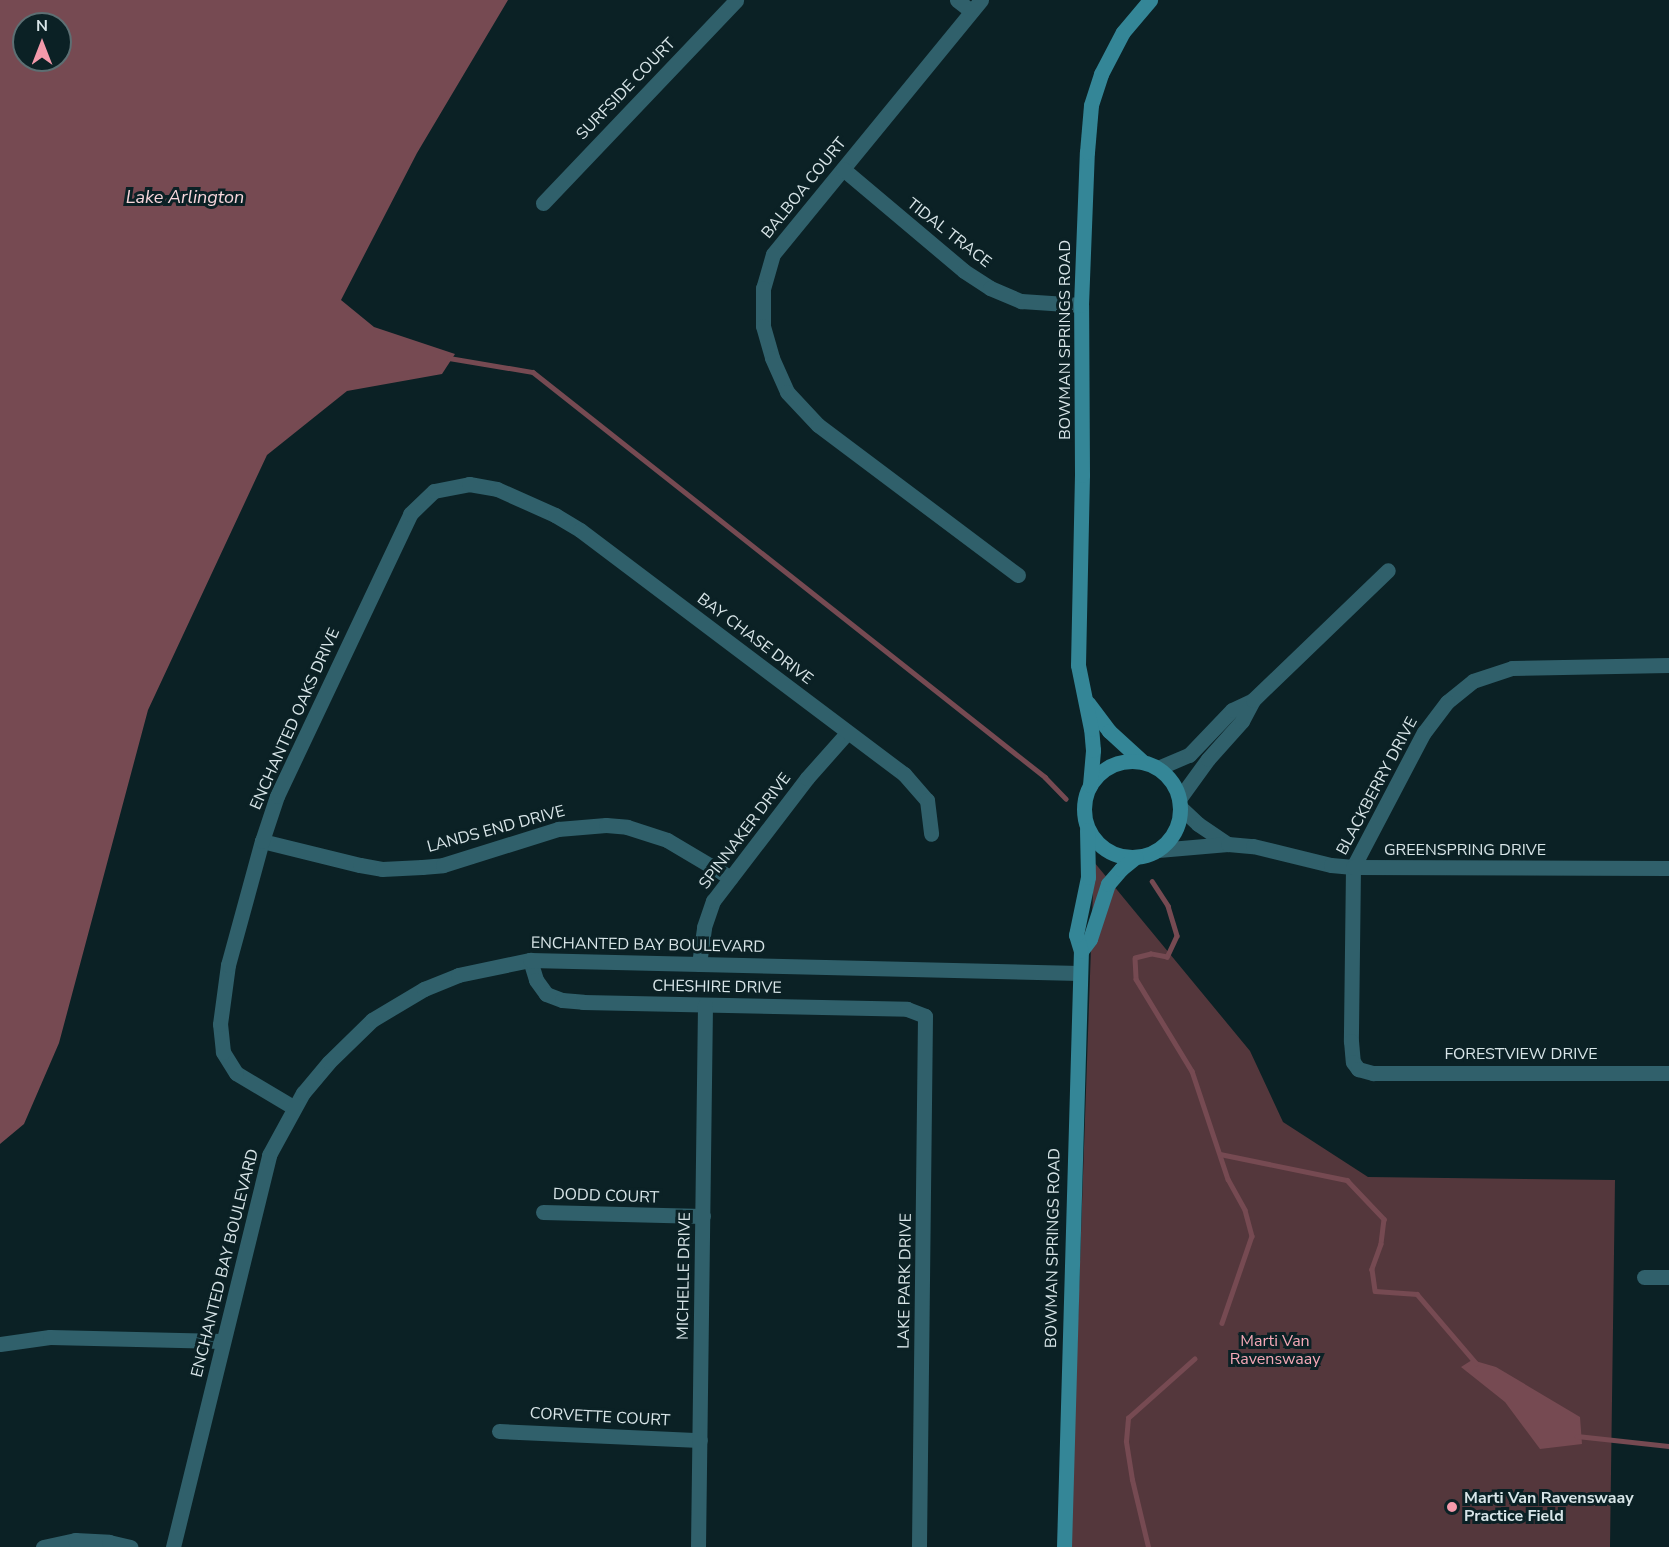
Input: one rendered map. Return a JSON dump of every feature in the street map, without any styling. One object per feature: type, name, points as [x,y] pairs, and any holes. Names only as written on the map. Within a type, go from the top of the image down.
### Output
[{"type":"street","name":"SURFSIDE COURT","points":[[543,203],[736,0]]},
{"type":"street","points":[[957,0],[976,6]]},
{"type":"street","name":"BOWMAN SPRINGS ROAD","points":[[1090,785],[1093,750],[1078,665],[1082,475],[1081,305],[1090,105],[1101,74],[1123,32],[1150,0]]},
{"type":"street","name":"BALBOA COURT","points":[[976,6],[773,254],[763,288],[763,326],[772,358],[787,392],[818,425],[1018,575]]},
{"type":"street","name":"TIDAL TRACE","points":[[843,169],[963,271],[990,288],[1021,301],[1081,305]]},
{"type":"street","name":"ENCHANTED OAKS DRIVE","points":[[293,1107],[236,1073],[222,1052],[220,1041],[228,965],[262,841],[277,796],[410,514],[434,491],[453,485],[484,486],[523,500]]},
{"type":"street","name":"BAY CHASE DRIVE","points":[[523,500],[580,530],[904,774],[921,790],[930,812],[931,834]]},
{"type":"street","points":[[1180,803],[1208,759],[1242,721],[1253,700],[1388,570]]},
{"type":"street","name":"BLACKBERRY DRIVE","points":[[1373,1073],[1358,1069],[1353,1062],[1353,867],[1424,732],[1447,702],[1473,681],[1512,668],[1669,665]]},
{"type":"street","name":"BOWMAN SPRINGS ROAD","points":[[1085,698],[1109,731],[1150,765]]},
{"type":"street","points":[[1150,765],[1189,755],[1232,710],[1253,700]]},
{"type":"street","name":"SPINNAKER DRIVE","points":[[699,964],[704,927],[713,901],[807,778],[847,733]]},
{"type":"street","points":[[1128,761],[1150,765],[1169,778],[1180,803],[1179,824],[1171,839],[1158,850],[1126,858],[1110,853],[1096,843],[1087,830],[1083,815],[1084,799],[1090,785],[1099,773],[1113,765],[1128,761]]},
{"type":"street","name":"GREENSPRING DRIVE","points":[[1180,803],[1198,824],[1228,844]]},
{"type":"street","name":"LANDS END DRIVE","points":[[262,841],[382,869],[422,867],[458,860],[558,829],[606,825],[627,827],[667,840],[731,878]]},
{"type":"street","name":"BOWMAN SPRINGS ROAD","points":[[1064,1547],[1081,951],[1076,935],[1088,877],[1087,830]]},
{"type":"street","name":"GREENSPRING DRIVE","points":[[1158,850],[1228,844],[1253,846],[1330,865],[1353,867],[1669,868]]},
{"type":"street","name":"BOWMAN SPRINGS ROAD","points":[[1081,951],[1090,939],[1108,884],[1121,869],[1137,857]]},
{"type":"street","name":"ENCHANTED BAY BOULEVARD","points":[[173,1547],[264,1170],[293,1107],[329,1062],[372,1020],[424,989],[458,975],[530,960],[1080,973]]},
{"type":"street","name":"CHESHIRE DRIVE","points":[[530,960],[536,980],[546,994],[562,1000],[907,1009],[925,1016]]},
{"type":"street","name":"MICHELLE DRIVE","points":[[698,1547],[705,1005]]},
{"type":"street","name":"LAKE PARK DRIVE","points":[[919,1547],[925,1016]]},
{"type":"street","name":"FORESTVIEW DRIVE","points":[[1373,1073],[1669,1073]]},
{"type":"street","name":"DODD COURT","points":[[543,1212],[703,1216]]},
{"type":"street","points":[[1644,1277],[1669,1277]]},
{"type":"street","points":[[0,1344],[50,1337],[222,1341]]},
{"type":"street","name":"CORVETTE COURT","points":[[499,1431],[700,1440]]},
{"type":"street","points":[[44,1547],[75,1540],[109,1542],[130,1547]]},
{"type":"green space","name":"Marti Van Ravenswaay","points":[[1094,862],[1250,1051],[1283,1122],[1368,1177],[1615,1180],[1610,1547],[1070,1547]]},
{"type":"water","name":"Lake Arlington","points":[[0,0],[508,0],[417,153],[341,300],[374,327],[455,354],[442,374],[347,391],[267,455],[148,710],[59,1043],[24,1124],[0,1144]]},
{"type":"water","points":[[1472,1360],[1496,1367],[1580,1417],[1582,1444],[1540,1449],[1505,1402],[1461,1367]]},
{"type":"waterway","points":[[449,358],[533,372],[1045,777],[1066,799]]},
{"type":"waterway","points":[[1152,881],[1168,906],[1177,936],[1167,957],[1151,954],[1135,958],[1136,979],[1192,1071],[1228,1179],[1245,1210],[1252,1236],[1222,1323]]},
{"type":"waterway","points":[[1220,1154],[1347,1180],[1384,1219],[1381,1244],[1372,1269],[1375,1291],[1417,1294],[1476,1363]]},
{"type":"waterway","points":[[1148,1547],[1132,1480],[1126,1441],[1128,1418],[1194,1359]]},
{"type":"waterway","points":[[1577,1436],[1669,1446]]},
{"type":"place","name":"Marti Van Ravenswaay Practice Field","points":[[1452,1507]]}]
